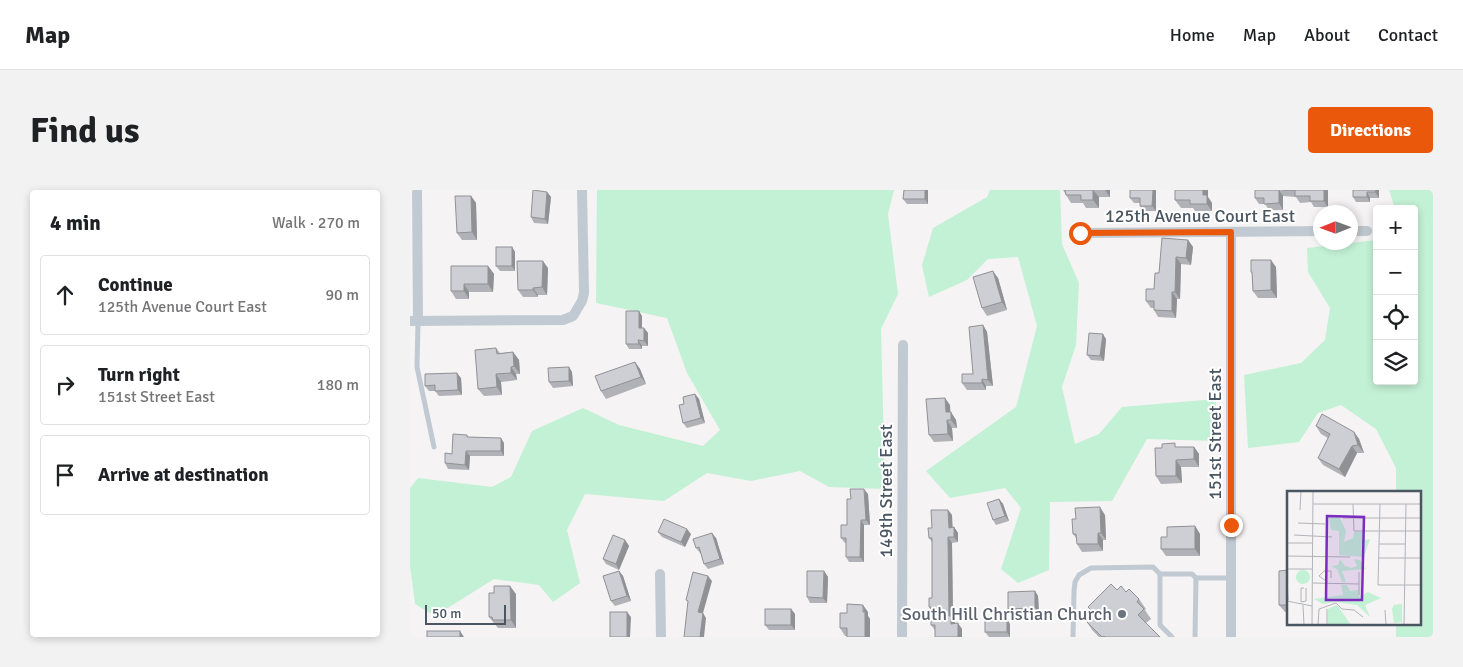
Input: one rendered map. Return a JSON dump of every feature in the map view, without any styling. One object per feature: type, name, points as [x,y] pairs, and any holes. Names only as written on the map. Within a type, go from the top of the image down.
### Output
[{"type":"street","points":[[417,190],[414,321],[563,320],[573,316],[582,301],[584,293],[582,190]]},
{"type":"street","name":"125th Avenue Court East","points":[[1080,233],[1313,231]]},
{"type":"street","points":[[1358,231],[1368,231]]},
{"type":"street","name":"151st Street East","points":[[1231,232],[1231,637]]},
{"type":"street","name":"149th Street East","points":[[902,637],[903,345]]},
{"type":"street","points":[[660,574],[661,637]]},
{"type":"lane","points":[[414,321],[417,367],[434,446]]},
{"type":"lane","points":[[1073,637],[1075,582],[1079,574],[1091,568],[1153,567],[1160,574],[1192,574],[1196,578],[1231,578]]},
{"type":"lane","points":[[1160,574],[1160,625],[1172,637]]},
{"type":"lane","points":[[1195,637],[1196,578]]},
{"type":"green space","points":[[597,190],[894,190],[888,214],[898,294],[881,329],[885,489],[829,487],[800,471],[751,481],[707,473],[664,501],[585,494],[567,530],[580,583],[553,602],[539,585],[494,579],[435,616],[415,604],[410,566],[410,488],[418,478],[492,487],[511,477],[532,431],[583,408],[619,425],[703,446],[720,430],[687,373],[667,318],[596,303]]},
{"type":"green space","points":[[990,190],[1060,190],[1062,244],[1079,283],[1076,345],[1062,387],[1075,444],[1099,434],[1122,407],[1216,399],[1216,441],[1147,439],[1112,501],[1050,502],[1049,570],[1018,583],[1001,569],[1021,508],[1005,488],[950,498],[926,471],[1016,407],[1037,326],[1018,257],[988,259],[967,280],[929,297],[922,265],[933,228],[987,197]]},
{"type":"green space","points":[[1389,190],[1433,190],[1433,637],[1396,637],[1396,624],[1421,624],[1421,491],[1396,491],[1396,468],[1376,429],[1341,405],[1318,413],[1299,442],[1248,448],[1244,375],[1301,363],[1325,340],[1330,308],[1308,272],[1307,248],[1313,247],[1313,250],[1358,250],[1358,242],[1373,240],[1373,385],[1418,385],[1418,205],[1394,205]]},
{"type":"building","points":[[533,190],[547,192],[545,219],[531,217]]},
{"type":"building","points":[[904,190],[925,190],[925,199],[903,199]]},
{"type":"building","points":[[1065,190],[1093,190],[1093,200],[1081,200],[1081,195],[1066,195]]},
{"type":"building","points":[[1130,190],[1153,190],[1152,206],[1140,206],[1140,198],[1130,198]]},
{"type":"building","points":[[1175,190],[1203,190],[1203,195],[1207,195],[1207,204],[1190,204],[1190,200],[1175,200]]},
{"type":"building","points":[[1255,190],[1279,190],[1279,203],[1264,204],[1264,198],[1255,198]]},
{"type":"building","points":[[1295,190],[1324,190],[1324,201],[1310,201],[1310,196],[1295,196]]},
{"type":"building","points":[[1353,190],[1376,190],[1375,192],[1367,192],[1367,197],[1353,197]]},
{"type":"building","points":[[455,196],[471,196],[472,232],[457,233]]},
{"type":"building","points":[[1162,238],[1188,240],[1186,258],[1176,257],[1175,292],[1172,292],[1172,311],[1154,310],[1154,301],[1146,301],[1146,289],[1154,289],[1155,273],[1159,273]]},
{"type":"building","points":[[496,247],[512,247],[512,266],[496,266]]},
{"type":"building","points":[[1251,260],[1271,260],[1271,290],[1253,291]]},
{"type":"building","points":[[517,261],[543,261],[542,287],[533,288],[533,290],[518,290]]},
{"type":"building","points":[[451,266],[488,266],[488,284],[464,284],[464,291],[451,291]]},
{"type":"building","points":[[993,271],[1002,302],[982,308],[973,277]]},
{"type":"building","points":[[626,311],[639,311],[639,328],[644,328],[644,341],[638,340],[639,344],[626,344]]},
{"type":"building","points":[[983,325],[988,380],[982,379],[982,383],[962,383],[962,374],[973,374],[969,327]]},
{"type":"building","points":[[1089,333],[1103,334],[1100,356],[1087,355]]},
{"type":"building","points":[[496,348],[497,354],[513,352],[514,366],[511,367],[511,373],[496,374],[497,387],[478,389],[475,350]]},
{"type":"building","points":[[635,362],[641,377],[601,391],[595,376]]},
{"type":"building","points":[[569,367],[569,381],[549,382],[548,368]]},
{"type":"building","points":[[457,373],[458,390],[435,391],[435,385],[425,386],[425,374]]},
{"type":"building","points":[[695,394],[701,418],[683,423],[679,405],[684,404],[683,397]]},
{"type":"building","points":[[945,398],[946,412],[951,412],[951,420],[947,420],[948,434],[929,435],[926,399]]},
{"type":"building","points":[[1322,414],[1354,432],[1358,445],[1352,446],[1339,469],[1318,458],[1330,434],[1316,426]]},
{"type":"building","points":[[453,434],[467,435],[467,437],[501,438],[501,451],[466,451],[465,465],[445,463],[445,453],[452,454]]},
{"type":"building","points":[[1175,443],[1175,447],[1194,447],[1194,459],[1176,460],[1176,476],[1156,476],[1155,448],[1162,448],[1162,444]]},
{"type":"building","points":[[850,489],[864,489],[866,520],[861,520],[860,557],[846,557],[846,538],[841,538],[841,525],[847,525],[847,499],[851,499]]},
{"type":"building","points":[[999,499],[1005,516],[993,520],[987,503]]},
{"type":"building","points":[[1100,507],[1101,533],[1098,533],[1098,544],[1077,544],[1076,534],[1073,534],[1072,519],[1076,519],[1075,508]]},
{"type":"building","points":[[931,510],[948,510],[949,528],[954,527],[954,537],[948,537],[949,616],[951,616],[951,624],[958,623],[958,637],[935,637],[935,625],[931,625],[929,598],[932,598],[932,538],[929,538],[928,528],[932,528]]},
{"type":"building","points":[[664,519],[687,529],[681,542],[658,532]]},
{"type":"building","points":[[1195,526],[1195,549],[1161,549],[1161,537],[1167,537],[1167,527]]},
{"type":"building","points":[[712,533],[720,559],[704,564],[699,547],[696,548],[693,539]]},
{"type":"building","points":[[613,535],[625,540],[616,564],[603,559]]},
{"type":"building","points":[[1287,570],[1287,605],[1279,605],[1279,571]]},
{"type":"building","points":[[619,571],[627,596],[611,601],[603,576]]},
{"type":"building","points":[[807,571],[824,571],[823,598],[807,597]]},
{"type":"building","points":[[693,572],[708,576],[698,612],[703,613],[700,637],[684,637],[688,601],[686,600]]},
{"type":"building","name":"South Hill Christian Church","points":[[1111,584],[1117,590],[1121,586],[1126,592],[1129,589],[1139,599],[1137,602],[1144,609],[1138,615],[1160,637],[1102,637],[1086,621],[1094,613],[1088,607]]},
{"type":"building","points":[[494,586],[510,586],[511,620],[493,620],[492,617],[489,617],[489,593],[494,593]]},
{"type":"building","points":[[1035,591],[1035,608],[1008,609],[1008,592]]},
{"type":"building","points":[[847,604],[863,605],[863,612],[865,612],[865,637],[847,637],[847,628],[840,628],[840,613],[847,613]]},
{"type":"building","points":[[765,609],[791,609],[791,625],[765,625]]},
{"type":"building","points":[[610,612],[627,612],[627,637],[610,637]]},
{"type":"building","points":[[985,619],[1007,619],[1007,632],[985,632]]},
{"type":"building","points":[[427,631],[460,631],[460,637],[427,637]]},
{"type":"place","name":"South Hill Christian Church","points":[[1122,614]]},
{"type":"route","points":[[1080,233],[1231,232],[1231,525]]}]
